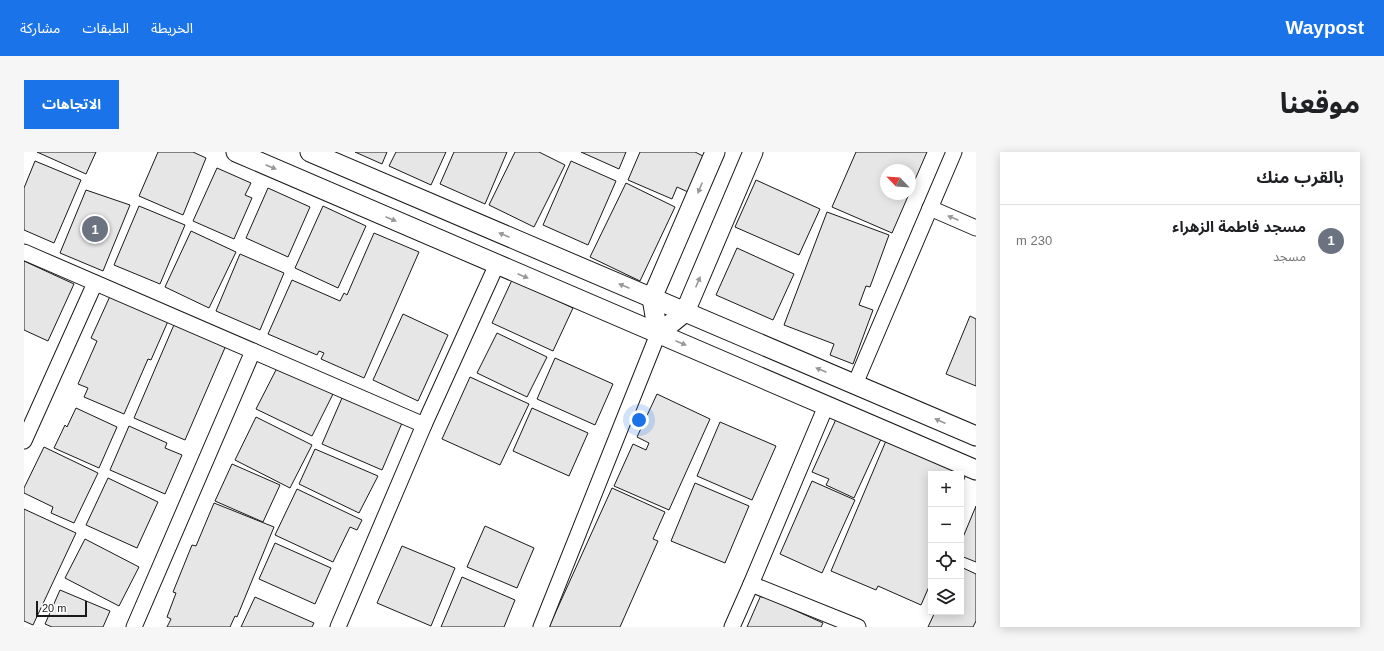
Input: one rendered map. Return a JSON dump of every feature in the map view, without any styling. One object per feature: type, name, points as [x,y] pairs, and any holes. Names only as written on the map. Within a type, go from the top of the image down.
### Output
[{"type":"street","points":[[236,152],[976,470]]},
{"type":"street","points":[[310,152],[976,436]]},
{"type":"street","points":[[658,334],[652,298],[715,152]]},
{"type":"street","points":[[540,627],[658,334],[685,312],[753,152]]},
{"type":"street","points":[[855,384],[954,152]]},
{"type":"street","points":[[930,208],[976,228]]},
{"type":"street","points":[[24,252],[424,425]]},
{"type":"street","points":[[338,627],[424,425],[497,264]]},
{"type":"street","points":[[24,441],[95,283]]},
{"type":"street","points":[[134,627],[253,351]]},
{"type":"street","points":[[732,627],[826,406]]},
{"type":"street","points":[[751,584],[858,627]]},
{"type":"building","points":[[37,152],[96,152],[86,174]]},
{"type":"building","points":[[158,152],[193,152],[206,158],[183,215],[139,196]]},
{"type":"building","points":[[355,152],[387,152],[382,164]]},
{"type":"building","points":[[396,152],[446,152],[431,185],[389,166]]},
{"type":"building","points":[[454,152],[507,152],[485,204],[440,184]]},
{"type":"building","points":[[515,152],[539,152],[565,165],[534,227],[489,205]]},
{"type":"building","points":[[581,152],[626,152],[619,169]]},
{"type":"building","points":[[640,152],[695,152],[703,156],[688,192],[677,187],[672,199],[628,180]]},
{"type":"building","points":[[856,152],[927,152],[916,177],[916,164],[880,164],[880,200],[906,200],[892,233],[832,207]]},
{"type":"building","points":[[35,161],[81,180],[54,243],[24,230],[24,188]]},
{"type":"building","points":[[571,161],[616,181],[588,245],[543,225]]},
{"type":"building","points":[[217,168],[251,183],[245,195],[252,198],[234,239],[193,221]]},
{"type":"building","points":[[756,180],[820,209],[799,255],[735,227]]},
{"type":"building","points":[[626,183],[675,207],[640,281],[590,257]]},
{"type":"building","points":[[268,188],[310,207],[288,257],[246,238]]},
{"type":"building","points":[[86,190],[130,205],[103,271],[60,253]]},
{"type":"building","points":[[139,206],[185,225],[160,284],[114,265]]},
{"type":"building","points":[[323,206],[366,226],[338,288],[295,268]]},
{"type":"building","points":[[827,212],[889,235],[870,287],[866,286],[859,305],[873,310],[853,364],[830,355],[834,344],[784,325]]},
{"type":"building","points":[[191,231],[236,252],[209,308],[165,287]]},
{"type":"building","points":[[374,233],[419,252],[364,378],[321,359],[324,353],[319,351],[317,355],[268,334],[292,280],[340,301],[344,293],[347,295]]},
{"type":"building","points":[[737,248],[794,274],[773,320],[716,295]]},
{"type":"building","points":[[240,254],[284,273],[260,330],[216,311]]},
{"type":"building","points":[[24,261],[74,284],[48,341],[24,330]]},
{"type":"building","points":[[512,280],[573,308],[553,351],[492,323]]},
{"type":"building","points":[[111,294],[169,319],[151,360],[148,359],[124,414],[84,397],[88,388],[78,384],[97,341],[91,338]]},
{"type":"building","points":[[403,314],[448,335],[418,401],[373,380]]},
{"type":"building","points":[[970,316],[976,319],[976,386],[946,374]]},
{"type":"building","points":[[176,320],[227,343],[185,440],[134,418]]},
{"type":"building","points":[[497,333],[547,357],[527,397],[477,373]]},
{"type":"building","points":[[555,358],[613,384],[595,425],[537,399]]},
{"type":"building","points":[[278,366],[333,394],[312,436],[256,409]]},
{"type":"building","points":[[470,377],[529,404],[500,465],[442,439]]},
{"type":"building","points":[[657,394],[710,419],[669,510],[614,486],[633,444],[646,450],[649,443],[637,437]]},
{"type":"building","points":[[342,398],[402,423],[382,470],[322,444]]},
{"type":"building","points":[[76,408],[117,427],[99,468],[54,448],[65,425],[67,427]]},
{"type":"building","points":[[532,408],[588,433],[569,476],[513,451]]},
{"type":"building","points":[[256,417],[312,445],[290,488],[235,460]]},
{"type":"building","points":[[837,417],[882,437],[854,498],[826,485],[829,479],[812,472]]},
{"type":"building","points":[[720,422],[776,446],[752,500],[697,476]]},
{"type":"building","points":[[129,426],[167,443],[165,448],[182,455],[165,494],[110,470]]},
{"type":"building","points":[[888,436],[968,470],[964,479],[964,471],[928,471],[928,589],[921,605],[878,586],[876,590],[831,571]]},
{"type":"building","points":[[44,447],[98,473],[74,523],[51,513],[53,507],[24,493],[24,488]]},
{"type":"building","points":[[315,449],[378,476],[359,513],[299,484]]},
{"type":"building","points":[[232,464],[280,485],[263,522],[215,501]]},
{"type":"building","points":[[108,478],[158,502],[137,548],[86,525]]},
{"type":"building","points":[[812,481],[855,500],[822,573],[780,554]]},
{"type":"building","points":[[695,483],[749,506],[725,563],[671,541]]},
{"type":"building","points":[[612,488],[665,512],[653,539],[658,541],[620,627],[549,627]]},
{"type":"building","points":[[297,489],[362,520],[357,530],[350,527],[333,562],[275,535]]},
{"type":"building","points":[[214,503],[274,527],[237,617],[235,616],[230,627],[167,627],[171,619],[167,617],[176,593],[173,592],[192,545],[196,546]]},
{"type":"building","points":[[976,506],[976,562],[964,557],[964,535]]},
{"type":"building","points":[[24,509],[76,533],[33,625],[24,621]]},
{"type":"building","points":[[485,526],[534,548],[517,588],[467,567]]},
{"type":"building","points":[[85,539],[139,567],[119,606],[65,578]]},
{"type":"building","points":[[275,543],[331,568],[315,604],[259,579]]},
{"type":"building","points":[[402,546],[455,568],[431,626],[377,603]]},
{"type":"building","points":[[964,568],[976,574],[976,621],[973,627],[928,627],[934,615],[964,615]]},
{"type":"building","points":[[462,577],[515,600],[504,627],[441,627]]},
{"type":"building","points":[[60,590],[110,611],[103,627],[52,627],[45,624]]},
{"type":"building","points":[[761,595],[823,623],[821,627],[747,627]]},
{"type":"building","points":[[255,597],[314,623],[312,627],[241,627]]},
{"type":"place","name":"مسجد فاطمة الزهراء","points":[[95,229]]}]
